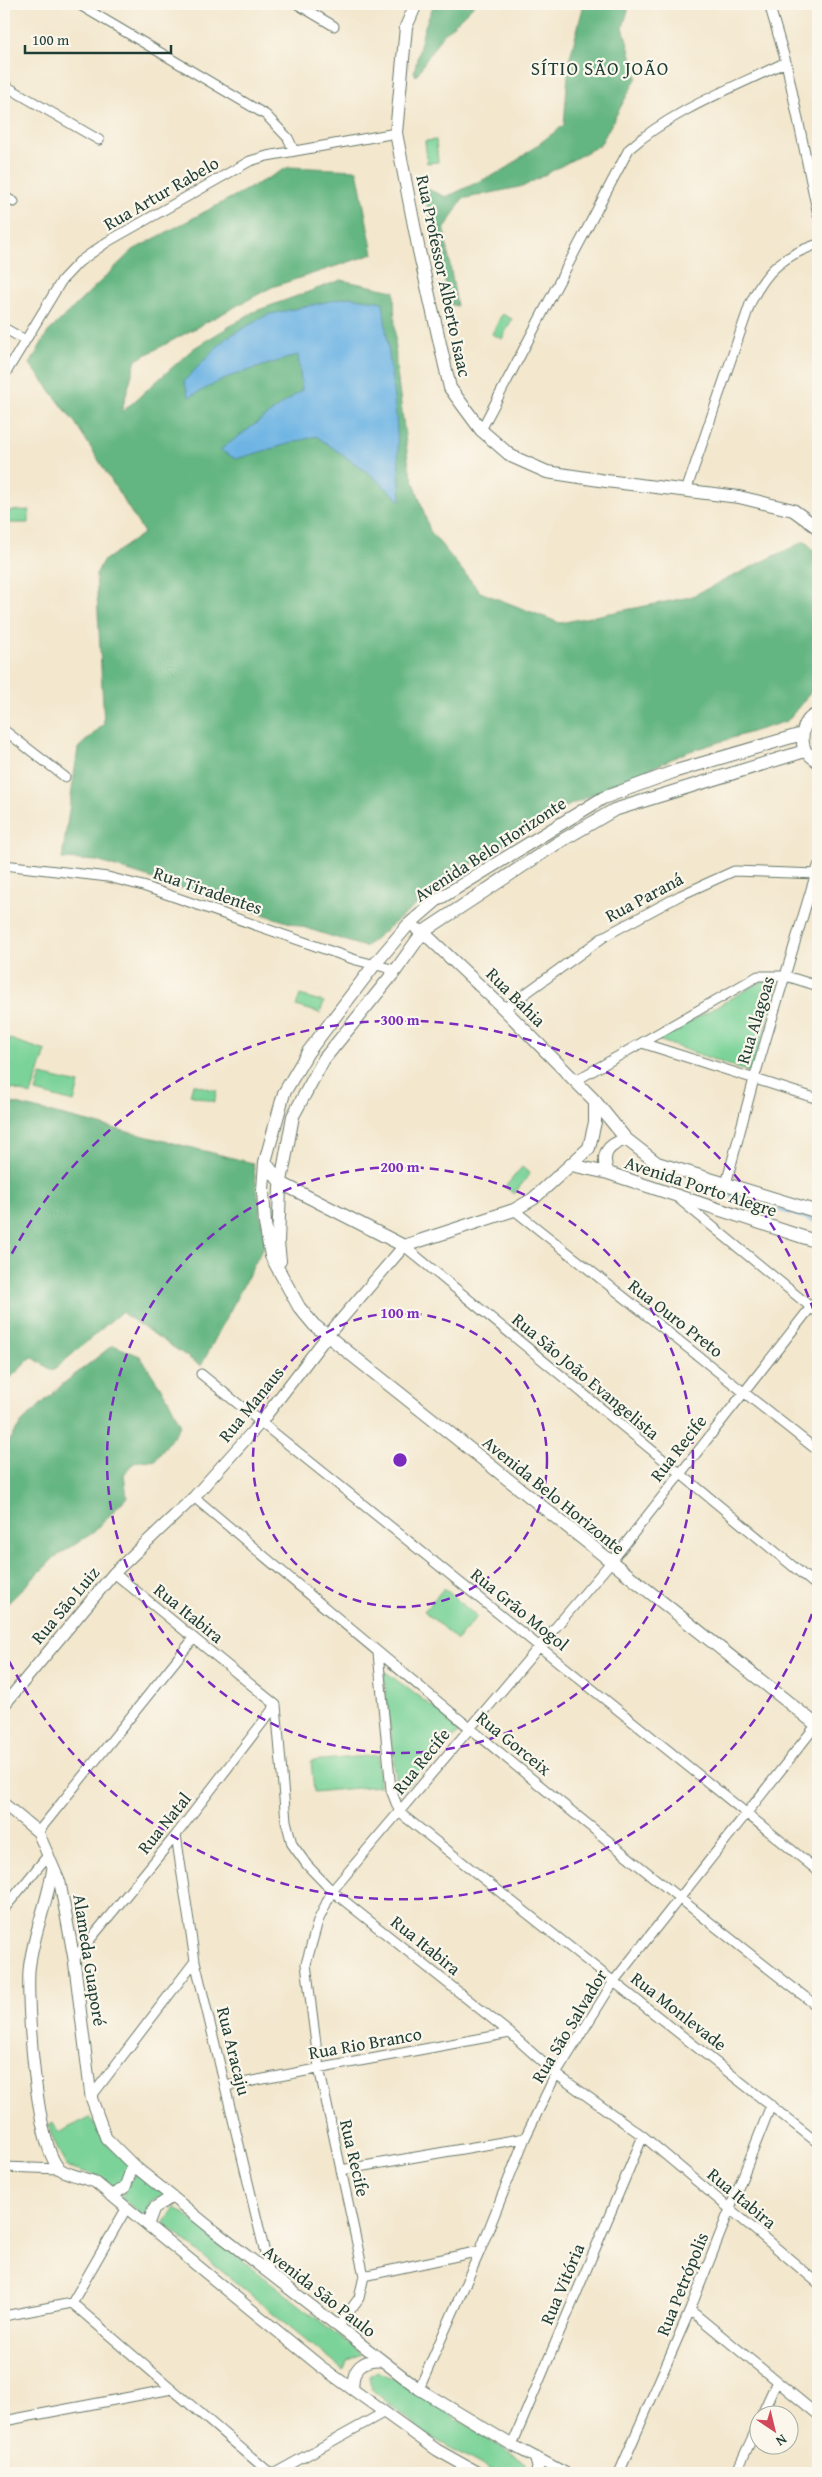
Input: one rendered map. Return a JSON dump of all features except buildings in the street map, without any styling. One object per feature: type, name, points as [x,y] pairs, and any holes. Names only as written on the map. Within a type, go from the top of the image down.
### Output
[{"type":"main road","name":"Rua Professor Alberto Isaac","points":[[416,4],[406,26],[396,133],[419,251],[450,388],[481,430],[511,456],[547,472],[739,497],[793,510],[818,528]]},
{"type":"main road","points":[[818,714],[806,723],[802,734],[805,751],[818,762]]},
{"type":"main road","name":"Avenida Belo Horizonte","points":[[802,734],[676,771],[603,798],[437,900],[408,925],[374,964],[308,1052],[284,1093],[265,1162],[263,1190],[264,1224],[271,1256],[299,1307],[328,1336],[818,1725]]},
{"type":"main road","name":"Avenida Belo Horizonte","points":[[282,1278],[278,1243],[281,1183],[293,1116],[324,1060],[396,970],[423,932],[556,844],[614,810],[805,751]]},
{"type":"main road","name":"Rua Bahia","points":[[408,925],[423,932],[504,1009],[595,1101]]},
{"type":"main road","points":[[265,1162],[281,1183],[404,1246],[514,1210],[533,1199],[589,1148],[595,1122],[595,1101]]},
{"type":"main road","name":"Avenida Porto Alegre","points":[[595,1101],[626,1139],[657,1163],[818,1212]]},
{"type":"main road","points":[[608,1173],[605,1166],[605,1152],[610,1145],[626,1139]]},
{"type":"main road","name":"Avenida Porto Alegre","points":[[571,1165],[608,1173],[818,1242]]},
{"type":"street","points":[[297,4],[334,26]]},
{"type":"street","points":[[770,4],[786,62],[818,215]]},
{"type":"street","points":[[83,5],[266,114],[288,138],[294,151]]},
{"type":"street","points":[[481,430],[629,149],[648,133],[669,120],[786,62]]},
{"type":"street","points":[[4,85],[99,140]]},
{"type":"street","name":"Rua Artur Rabelo","points":[[4,376],[62,280],[79,262],[107,242],[250,161],[294,151],[396,133]]},
{"type":"street","points":[[4,197],[14,202]]},
{"type":"street","points":[[686,491],[750,304],[760,282],[777,265],[793,253],[818,244]]},
{"type":"street","points":[[4,328],[25,340]]},
{"type":"street","points":[[4,730],[65,777]]},
{"type":"street","name":"Rua Tiradentes","points":[[4,865],[108,877],[143,886],[356,960],[396,970]]},
{"type":"street","name":"Rua Paraná","points":[[504,1009],[605,936],[681,895],[734,871],[817,871]]},
{"type":"street","name":"Rua Alagoas","points":[[726,1184],[754,1079],[817,871]]},
{"type":"street","points":[[575,1081],[758,976],[786,976],[818,986]]},
{"type":"street","points":[[642,1043],[818,1099]]},
{"type":"street","points":[[676,1196],[814,1310]]},
{"type":"street","name":"Rua Ouro Preto","points":[[514,1210],[818,1451]]},
{"type":"street","name":"Rua Manaus","points":[[114,1573],[194,1498],[261,1422],[328,1336],[404,1246]]},
{"type":"street","name":"Rua São João Evangelista","points":[[404,1246],[818,1587]]},
{"type":"street","name":"Rua Recife","points":[[338,2326],[359,2298],[364,2276],[319,2068],[306,1964],[318,1921],[332,1891],[611,1562],[743,1392],[814,1310],[818,1298]]},
{"type":"street","name":"Rua Grão Mogol","points":[[201,1374],[818,1871]]},
{"type":"street","name":"Rua Gorceix","points":[[194,1498],[378,1653],[678,1898],[818,2007]]},
{"type":"street","name":"Rua Itabira","points":[[114,1573],[276,1705],[286,1821],[292,1844],[307,1865],[332,1891],[510,2033],[556,2074],[643,2136],[818,2283]]},
{"type":"street","name":"Rua São Luiz","points":[[4,1705],[114,1573]]},
{"type":"street","points":[[4,1804],[38,1832],[194,1638]]},
{"type":"street","points":[[378,1653],[391,1790],[400,1813]]},
{"type":"street","name":"Rua Natal","points":[[74,1959],[176,1835],[276,1705]]},
{"type":"street","name":"Rua São Salvador","points":[[419,2389],[480,2252],[524,2138],[556,2074],[614,1981],[746,1812],[818,1725]]},
{"type":"street","name":"Rua Monlevade","points":[[400,1813],[818,2143]]},
{"type":"street","name":"Alameda Guaporé","points":[[38,1832],[60,1883],[74,1959],[91,2097]]},
{"type":"street","name":"Rua Aracaju","points":[[176,1835],[196,1961],[270,2274]]},
{"type":"street","points":[[4,1909],[51,1859]]},
{"type":"street","points":[[51,1859],[49,1890],[38,1928],[29,1972],[38,2107],[47,2146],[60,2169]]},
{"type":"street","points":[[91,2097],[196,1961]]},
{"type":"street","name":"Rua Rio Branco","points":[[226,2086],[510,2033]]},
{"type":"street","name":"Avenida São Paulo","points":[[91,2097],[106,2138],[133,2165],[172,2197],[419,2389],[512,2445],[565,2473]]},
{"type":"street","name":"Rua Petrópolis","points":[[619,2473],[690,2310],[771,2105]]},
{"type":"street","name":"Rua Vitória","points":[[512,2445],[643,2136]]},
{"type":"street","points":[[341,2170],[524,2138]]},
{"type":"street","points":[[111,2196],[125,2187],[133,2165]]},
{"type":"street","points":[[4,2167],[60,2169],[95,2182],[320,2366],[437,2450],[478,2473]]},
{"type":"street","points":[[148,2224],[154,2208],[172,2197]]},
{"type":"street","points":[[4,2316],[72,2303],[126,2209]]},
{"type":"street","points":[[364,2276],[480,2252]]},
{"type":"street","points":[[72,2303],[270,2473]]},
{"type":"street","points":[[690,2310],[818,2415]]},
{"type":"street","points":[[353,2388],[352,2378],[362,2363],[371,2360],[381,2360]]},
{"type":"street","points":[[767,2404],[778,2381]]},
{"type":"street","points":[[4,2421],[172,2390]]},
{"type":"street","points":[[274,2473],[383,2413]]},
{"type":"street","points":[[736,2473],[750,2443]]},
{"type":"street","points":[[535,2457],[538,2473]]},
{"type":"green space","points":[[434,4],[475,4],[440,38],[416,76],[414,72],[424,29]]},
{"type":"green space","points":[[580,4],[630,4],[623,27],[637,77],[600,145],[524,186],[462,199],[444,230],[457,306],[450,304],[423,187],[446,197],[504,170],[564,125],[569,61],[583,8]]},
{"type":"green space","points":[[436,140],[438,162],[427,163],[425,141]]},
{"type":"green space","points":[[289,167],[357,170],[373,254],[272,287],[136,360],[121,413],[194,348],[253,312],[341,280],[394,291],[396,365],[409,467],[430,531],[480,592],[560,623],[690,597],[805,541],[818,556],[818,651],[811,692],[787,721],[687,752],[559,810],[448,879],[365,947],[97,861],[62,859],[78,748],[104,724],[96,575],[102,562],[144,533],[76,424],[30,364],[48,332],[133,250]]},
{"type":"green space","points":[[502,314],[512,319],[502,339],[492,334]]},
{"type":"green space","points":[[29,510],[29,523],[5,523],[5,511]]},
{"type":"green space","points":[[762,981],[779,982],[752,1073],[658,1040]]},
{"type":"green space","points":[[300,995],[324,1002],[320,1013],[296,1006]]},
{"type":"green space","points":[[4,1037],[46,1051],[31,1095],[4,1086]]},
{"type":"green space","points":[[41,1075],[79,1084],[74,1102],[36,1092]]},
{"type":"green space","points":[[193,1084],[217,1091],[214,1102],[190,1095]]},
{"type":"green space","points":[[4,1101],[253,1163],[265,1244],[201,1366],[121,1312],[53,1371],[32,1357],[4,1384]]},
{"type":"green space","points":[[522,1167],[530,1174],[514,1194],[505,1187]]},
{"type":"green space","points":[[113,1345],[140,1356],[168,1399],[181,1425],[155,1461],[145,1460],[136,1462],[127,1470],[124,1475],[127,1497],[94,1532],[54,1558],[4,1607],[4,1449],[22,1422],[64,1383]]},
{"type":"green space","points":[[444,1588],[477,1617],[457,1640],[424,1611]]},
{"type":"green space","points":[[383,1670],[462,1729],[398,1795]]},
{"type":"green space","points":[[378,1755],[379,1786],[314,1792],[311,1761]]},
{"type":"green space","points":[[90,2117],[108,2145],[128,2164],[124,2180],[116,2186],[110,2185],[104,2178],[66,2166],[51,2134],[49,2125],[53,2122],[58,2133]]},
{"type":"green space","points":[[136,2172],[165,2194],[151,2201],[146,2218],[121,2197]]},
{"type":"green space","points":[[175,2207],[362,2354],[348,2360],[343,2370],[164,2224]]},
{"type":"green space","points":[[378,2371],[397,2380],[526,2463],[526,2473],[496,2473],[427,2435],[371,2389],[369,2376]]},
{"type":"water","points":[[348,297],[383,302],[396,416],[401,501],[370,474],[316,436],[236,459],[220,450],[302,390],[298,355],[228,377],[189,397],[184,381],[226,338],[267,315]]},
{"type":"waterway","points":[[694,1183],[818,1222]]},
{"type":"district","name":"SÍTIO SÃO JOÃO","points":[[600,68]]}]
